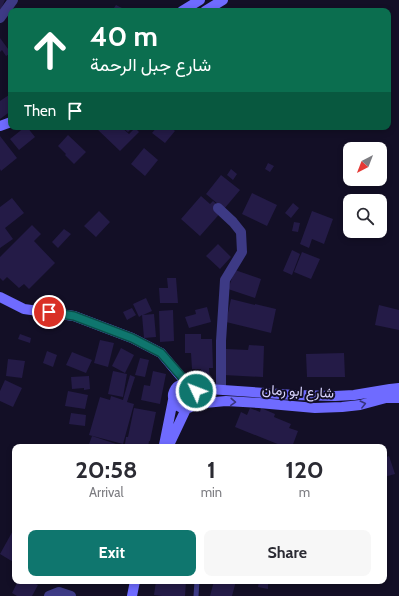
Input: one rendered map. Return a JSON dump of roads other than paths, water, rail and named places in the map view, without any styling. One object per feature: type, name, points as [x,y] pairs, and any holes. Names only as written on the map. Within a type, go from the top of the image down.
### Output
[{"type":"main road","points":[[187,8],[200,0]]},
{"type":"main road","points":[[210,8],[223,0]]},
{"type":"main road","points":[[0,298],[24,309],[74,316],[132,338],[161,353],[198,395],[197,399],[190,406],[170,444]]},
{"type":"main road","points":[[161,353],[170,367],[176,388]]},
{"type":"main road","points":[[165,444],[174,392],[179,385],[183,384],[191,386]]},
{"type":"main road","name":"شارع ابو رمان","points":[[191,386],[294,395],[335,396],[354,395],[399,388]]},
{"type":"main road","name":"شارع ابو رمان","points":[[190,406],[226,402],[259,403],[315,408],[342,407],[360,405],[386,398],[399,398]]},
{"type":"main road","points":[[173,400],[175,404],[182,408],[190,406]]},
{"type":"main road","points":[[132,596],[134,584]]},
{"type":"street","points":[[0,18],[13,0]]},
{"type":"street","points":[[218,208],[234,222],[240,232],[242,252],[225,280],[221,341],[221,389]]},
{"type":"street","points":[[49,596],[59,592],[71,596]]},
{"type":"lane","points":[[196,596],[197,584]]}]
